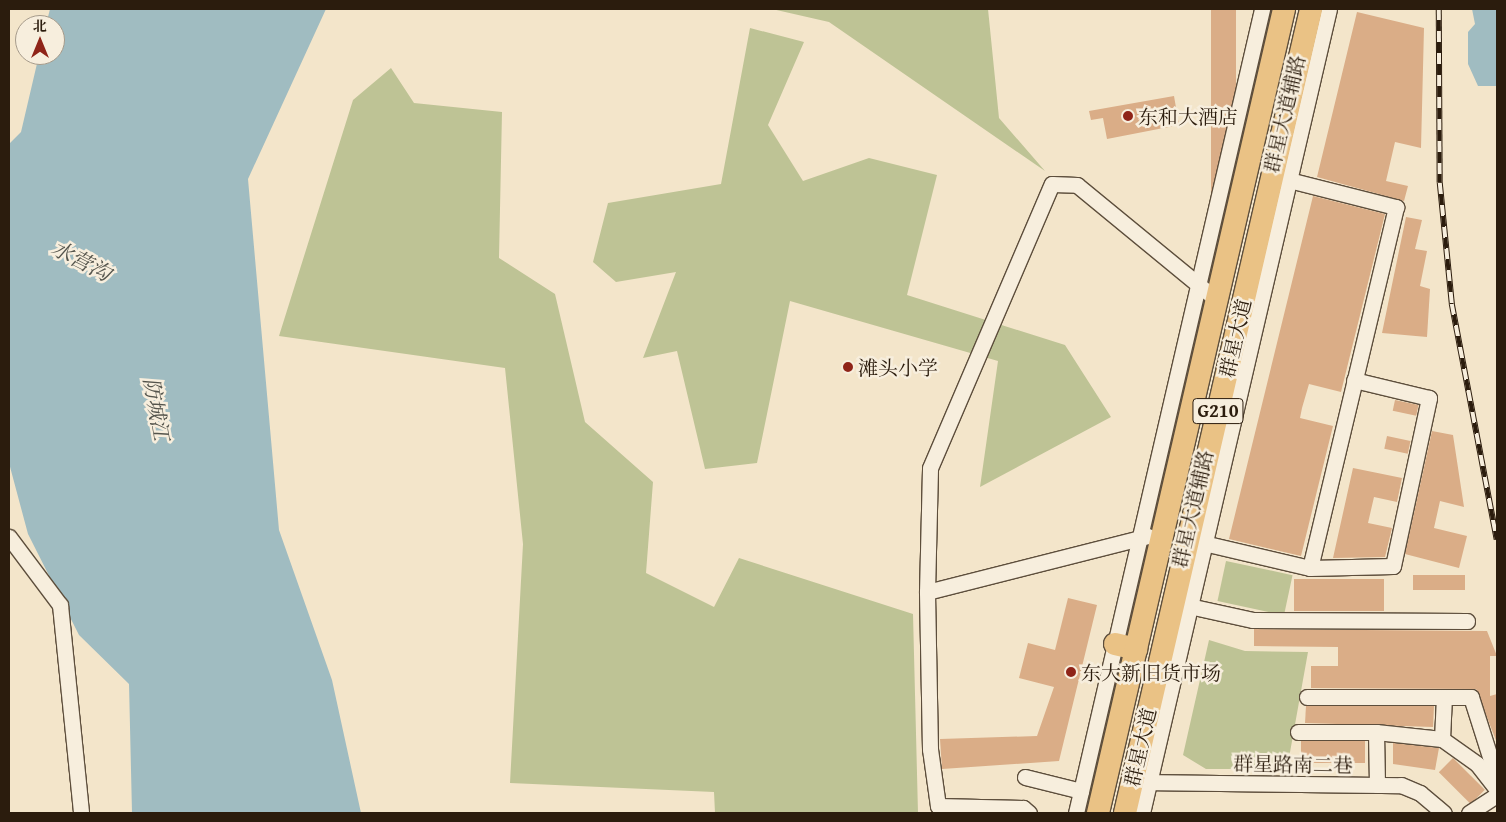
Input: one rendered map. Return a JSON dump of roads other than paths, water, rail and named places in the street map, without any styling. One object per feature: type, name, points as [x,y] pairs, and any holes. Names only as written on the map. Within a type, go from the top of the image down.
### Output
[{"type":"highway","name":"群星大道","points":[[1098,813],[1126,646],[1151,537],[1216,300],[1284,9]]},
{"type":"highway","name":"群星大道","points":[[1125,813],[1141,782],[1182,605],[1280,178],[1311,9]]},
{"type":"street","points":[[927,592],[1151,537],[1198,286],[1262,9]]},
{"type":"street","name":"群星大道辅路","points":[[1280,178],[1329,9]]},
{"type":"street","points":[[1280,178],[1396,207],[1310,568]]},
{"type":"street","points":[[1029,813],[1023,808],[939,810],[930,749],[927,592],[930,468],[1052,184],[1077,185],[1216,300]]},
{"type":"street","points":[[1196,541],[1310,568],[1393,566],[1429,398],[1354,380]]},
{"type":"street","points":[[9,537],[60,605],[81,813]]},
{"type":"street","points":[[1182,605],[1252,620],[1467,621]]},
{"type":"street","points":[[1076,813],[1126,646]]},
{"type":"street","points":[[1307,697],[1471,697],[1497,779]]},
{"type":"street","points":[[1442,739],[1444,697]]},
{"type":"street","points":[[1298,732],[1376,732],[1442,739],[1477,764],[1497,790]]},
{"type":"street","points":[[1376,732],[1377,785]]},
{"type":"street","points":[[1025,777],[1081,792]]},
{"type":"street","points":[[1141,782],[1142,813]]},
{"type":"street","name":"群星路南二巷","points":[[1141,782],[1377,785],[1411,788],[1444,813]]},
{"type":"street","points":[[1469,813],[1497,795]]},
{"type":"water","points":[[50,9],[326,9],[248,179],[279,530],[332,680],[361,813],[132,813],[129,684],[79,635],[28,534],[9,463],[9,144],[21,132],[37,65],[65,65],[65,15],[48,15]]},
{"type":"water","points":[[1472,9],[1497,9],[1497,86],[1478,86],[1468,64],[1468,32],[1475,24]]},
{"type":"railway","points":[[1439,9],[1440,183],[1452,304],[1497,540]]},
{"type":"place","name":"东和大酒店","points":[[1128,116]]},
{"type":"place","name":"滩头小学","points":[[848,367]]},
{"type":"place","name":"东大新旧货市场","points":[[1071,672]]},
{"type":"water label","name":"水营沟","points":[[81,261]]},
{"type":"water label","name":"防城江","points":[[156,409]]}]
